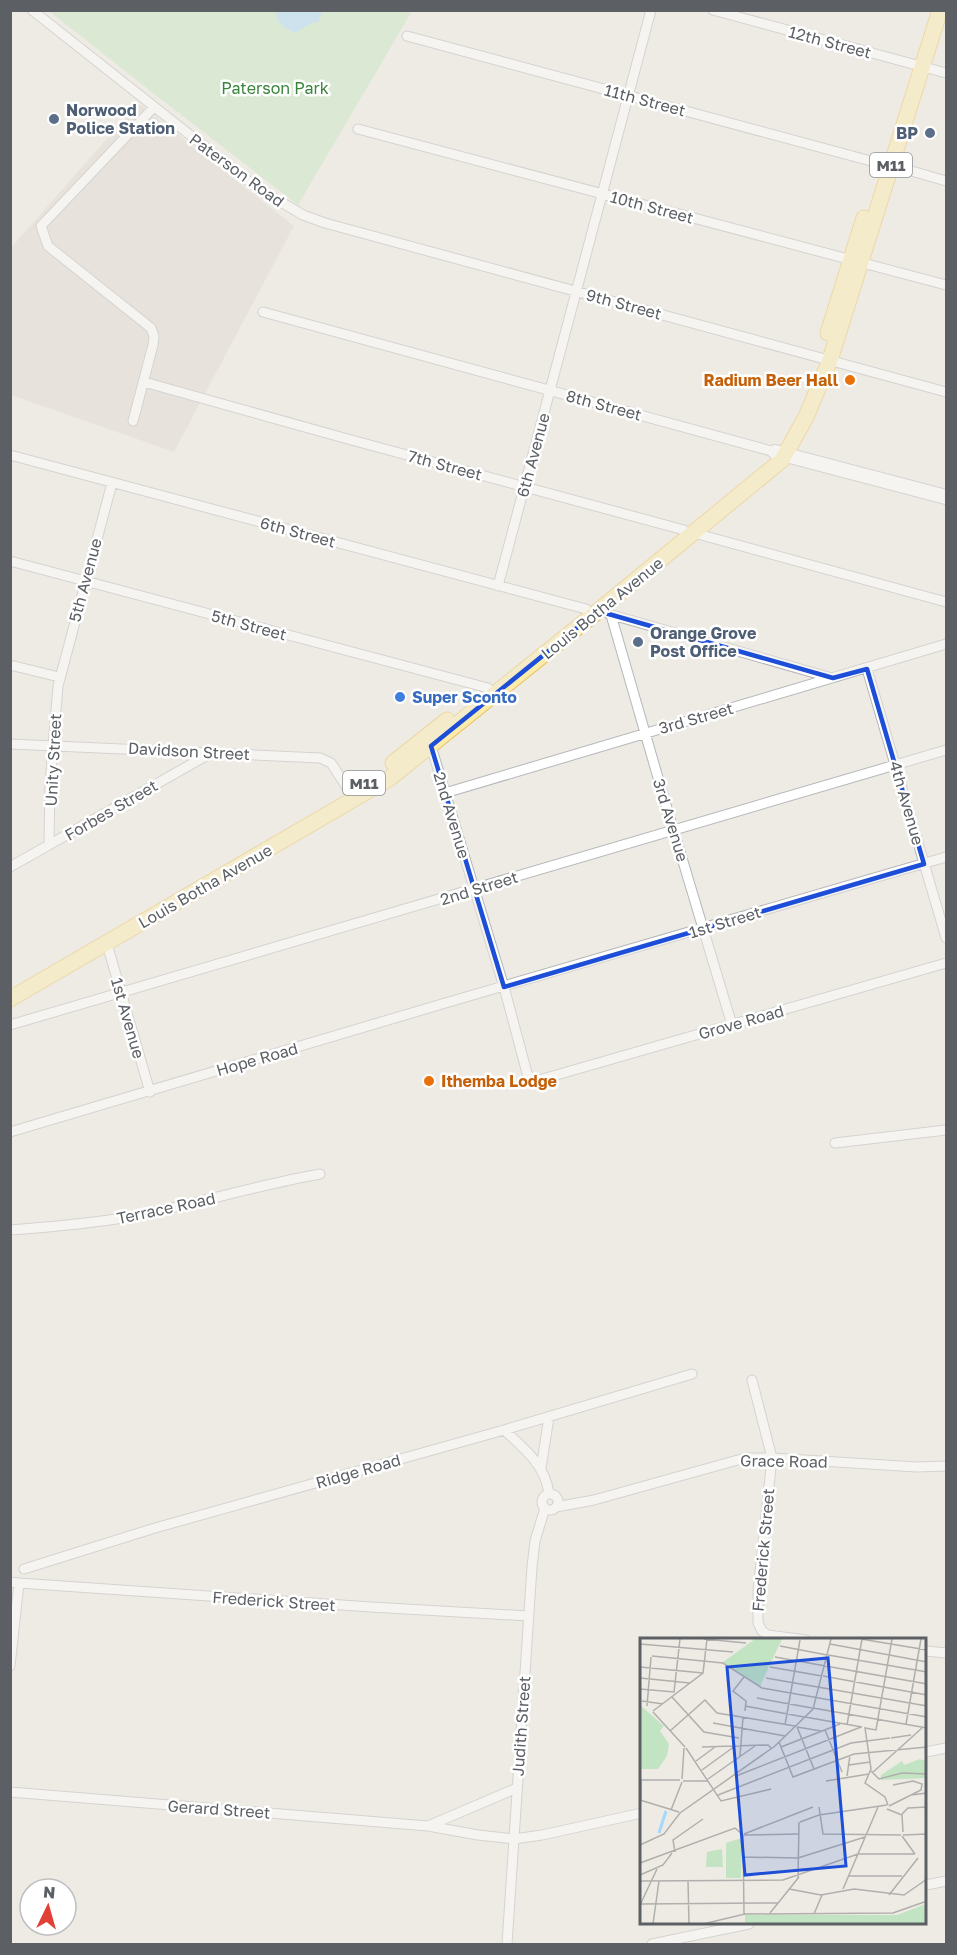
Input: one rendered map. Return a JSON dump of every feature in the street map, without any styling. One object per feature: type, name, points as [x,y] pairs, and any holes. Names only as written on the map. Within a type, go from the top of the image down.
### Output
[{"type":"main road","name":"Louis Botha Avenue","points":[[10,999],[377,786],[431,746],[598,612],[780,453],[825,359],[918,65],[931,10]]},
{"type":"main road","name":"Louis Botha Avenue","points":[[918,65],[940,10]]},
{"type":"main road","name":"8th Street","points":[[780,453],[946,497]]},
{"type":"main road","name":"Louis Botha Avenue","points":[[10,988],[350,792],[387,768],[488,688],[598,612]]},
{"type":"street","name":"Paterson Road","points":[[32,10],[257,188],[303,215]]},
{"type":"street","name":"6th Avenue","points":[[498,586],[651,10]]},
{"type":"street","name":"12th Street","points":[[713,10],[946,73]]},
{"type":"street","name":"11th Street","points":[[407,36],[946,181]]},
{"type":"street","points":[[134,420],[153,345],[154,336],[151,328],[48,246],[41,226],[154,107]]},
{"type":"street","name":"10th Street","points":[[358,129],[946,285]]},
{"type":"street","name":"9th Street","points":[[303,215],[325,223],[946,392]]},
{"type":"street","name":"8th Street","points":[[263,312],[780,453]]},
{"type":"street","name":"7th Street","points":[[144,382],[206,401],[946,602]]},
{"type":"street","name":"6th Street","points":[[10,455],[598,612],[833,678]]},
{"type":"street","name":"5th Avenue","points":[[59,677],[112,483]]},
{"type":"street","name":"5th Street","points":[[10,561],[488,688]]},
{"type":"street","name":"3rd Avenue","points":[[598,612],[645,733],[732,1025]]},
{"type":"street","name":"3rd Street","points":[[445,793],[946,644]]},
{"type":"street","points":[[10,665],[59,677]]},
{"type":"street","name":"4th Avenue","points":[[867,669],[946,938]]},
{"type":"street","name":"Unity Street","points":[[49,844],[52,746],[59,677]]},
{"type":"street","name":"Davidson Street","points":[[13,745],[147,749],[324,759],[331,763],[350,792]]},
{"type":"street","name":"2nd Avenue","points":[[431,746],[504,987],[527,1073],[535,1080]]},
{"type":"street","name":"2nd Street","points":[[10,1025],[946,750]]},
{"type":"street","name":"Forbes Street","points":[[10,867],[211,753]]},
{"type":"street","name":"1st Street","points":[[504,987],[946,857]]},
{"type":"street","name":"1st Avenue","points":[[107,944],[150,1092]]},
{"type":"street","name":"Grove Road","points":[[535,1080],[946,963]]},
{"type":"street","name":"Hope Road","points":[[10,1132],[504,987]]},
{"type":"street","points":[[835,1143],[946,1130]]},
{"type":"street","name":"Terrace Road","points":[[10,1230],[107,1221],[320,1174]]},
{"type":"street","name":"Ridge Road","points":[[24,1569],[155,1528],[504,1430],[692,1374]]},
{"type":"street","points":[[752,1380],[772,1458]]},
{"type":"street","points":[[541,1468],[549,1417]]},
{"type":"street","points":[[504,1430],[541,1468],[548,1484],[549,1494]]},
{"type":"street","name":"Grace Road","points":[[556,1507],[583,1503],[737,1460],[772,1458],[892,1466],[946,1466]]},
{"type":"street","name":"Frederick Street","points":[[772,1458],[758,1591],[758,1623],[762,1631],[768,1635],[791,1638]]},
{"type":"street","points":[[549,1494],[558,1500],[556,1507],[550,1510],[542,1505],[543,1498],[549,1494]]},
{"type":"street","name":"Judith Street","points":[[507,1944],[533,1550],[545,1508]]},
{"type":"street","points":[[10,1666],[15,1583]]},
{"type":"street","name":"Frederick Street","points":[[15,1583],[528,1616]]},
{"type":"street","points":[[927,1651],[946,1653]]},
{"type":"street","points":[[927,1752],[946,1748]]},
{"type":"street","name":"Gerard Street","points":[[428,1826],[517,1788]]},
{"type":"street","name":"Gerard Street","points":[[10,1792],[428,1826],[478,1836],[514,1839],[640,1813]]},
{"type":"street","points":[[927,1885],[946,1881]]},
{"type":"street","points":[[652,1944],[740,1925]]},
{"type":"highlighted area","points":[[598,611],[833,678],[867,669],[924,864],[504,987],[431,746]]},
{"type":"shaded area","points":[[138,103],[294,226],[174,452],[11,395],[10,249]]},
{"type":"green space","name":"Paterson Park","points":[[49,11],[412,11],[298,205]]},
{"type":"water","points":[[277,10],[323,11],[318,22],[311,23],[295,33],[279,22]]},
{"type":"place","name":"Norwood Police Station","points":[[54,119]]},
{"type":"place","name":"BP","points":[[930,133]]},
{"type":"place","name":"Radium Beer Hall","points":[[850,380]]},
{"type":"place","name":"Orange Grove Post Office","points":[[638,642]]},
{"type":"place","name":"Super Sconto","points":[[400,697]]},
{"type":"place","name":"Ithemba Lodge","points":[[429,1081]]}]
